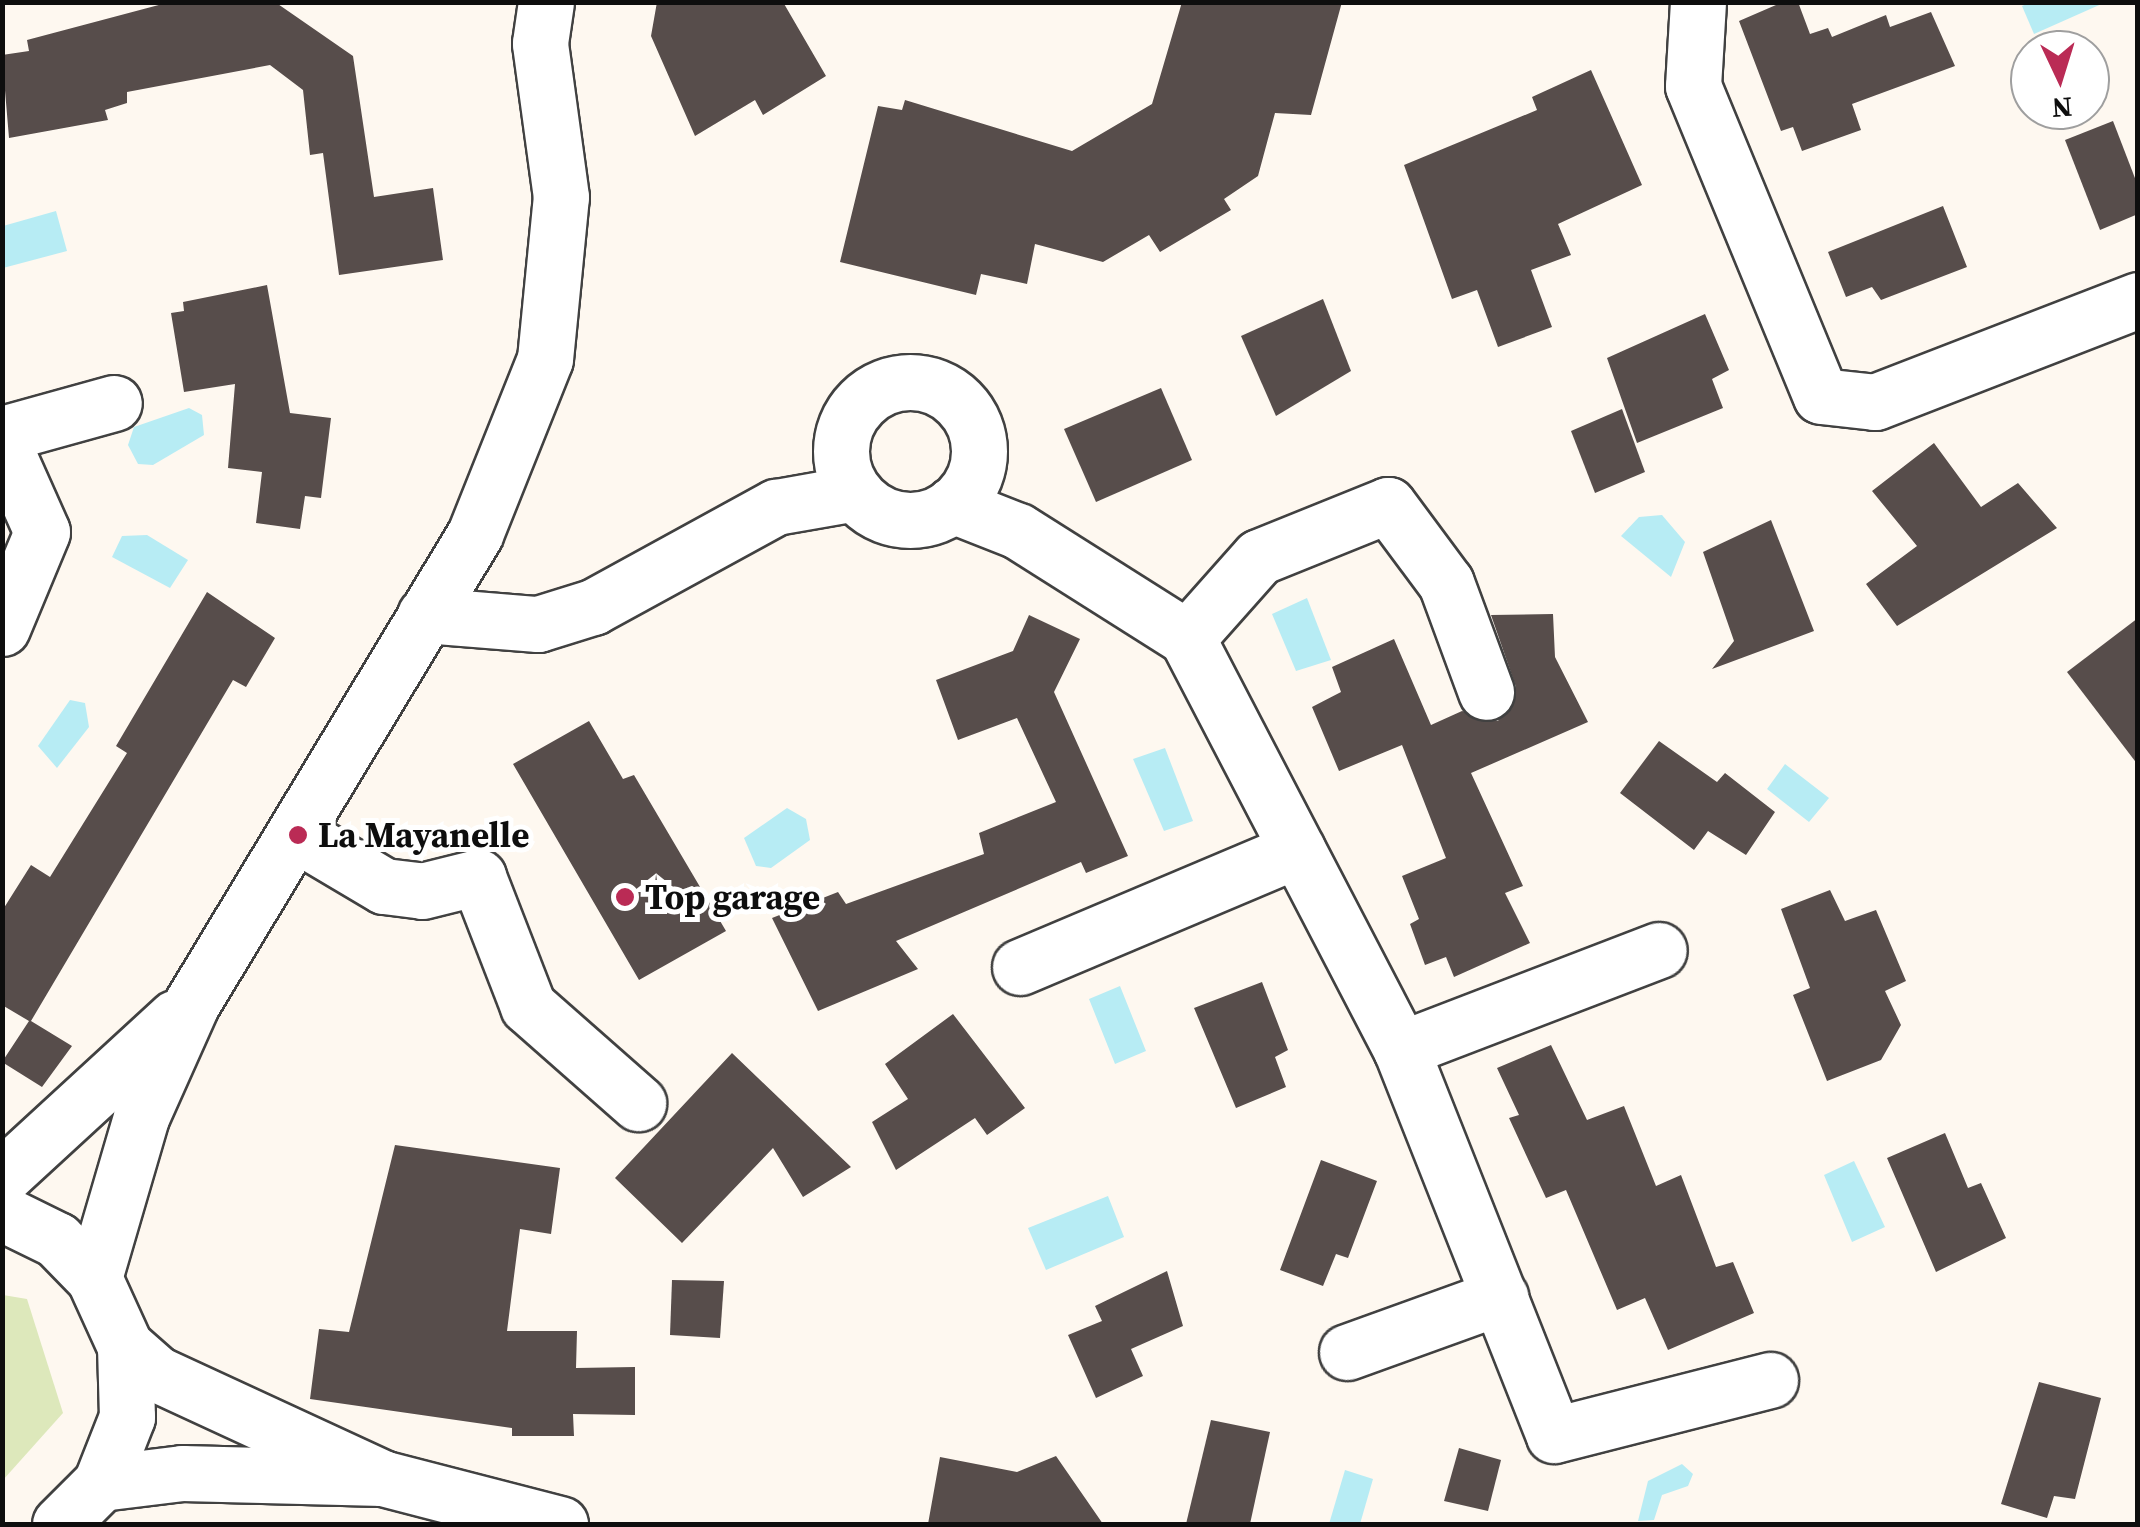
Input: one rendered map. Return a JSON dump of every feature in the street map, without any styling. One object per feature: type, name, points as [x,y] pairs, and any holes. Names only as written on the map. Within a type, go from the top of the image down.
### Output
[{"type":"street","points":[[1698,2],[1694,86],[1822,396],[1875,402],[2138,300]]},
{"type":"street","points":[[94,1278],[141,1117],[192,1003],[298,836],[475,534],[546,360],[561,198],[533,16]]},
{"type":"street","points":[[776,507],[873,391],[916,382],[957,400],[1018,531]]},
{"type":"street","points":[[2,434],[114,402]]},
{"type":"street","points":[[845,426],[840,449],[855,493],[890,518],[952,505],[1018,531],[1187,638],[1401,1048],[1554,1434],[1770,1380]]},
{"type":"street","points":[[952,505],[975,476],[978,439]]},
{"type":"street","points":[[2,442],[42,532],[2,628]]},
{"type":"street","points":[[425,615],[538,624],[593,607],[776,507],[855,493]]},
{"type":"street","points":[[1187,638],[1259,557],[1388,505],[1446,583],[1486,692]]},
{"type":"street","points":[[298,836],[384,886],[422,892],[478,877],[528,1006],[638,1103]]},
{"type":"street","points":[[1020,967],[1297,850]]},
{"type":"street","points":[[1401,1048],[1659,950]]},
{"type":"street","points":[[2,1176],[192,1003]]},
{"type":"street","points":[[2,1213],[58,1240],[94,1278],[126,1346],[157,1374],[382,1478],[560,1524]]},
{"type":"street","points":[[1347,1352],[1500,1297]]},
{"type":"street","points":[[60,1524],[101,1482],[127,1417],[126,1346]]},
{"type":"street","points":[[101,1482],[182,1473],[382,1478]]},
{"type":"green space","points":[[3,1295],[27,1299],[63,1413],[3,1480]]},
{"type":"water","points":[[2031,2],[2106,2],[2043,30],[2032,30],[2022,6]]},
{"type":"water","points":[[56,211],[67,251],[3,268],[3,226]]},
{"type":"water","points":[[189,408],[202,415],[204,435],[153,465],[138,464],[128,445],[134,427]]},
{"type":"water","points":[[1662,515],[1685,542],[1671,577],[1621,536],[1639,517]]},
{"type":"water","points":[[147,535],[188,560],[170,588],[112,557],[122,536]]},
{"type":"water","points":[[1307,598],[1331,660],[1296,671],[1272,614]]},
{"type":"water","points":[[70,700],[85,703],[89,727],[57,768],[38,746]]},
{"type":"water","points":[[1165,748],[1193,821],[1164,831],[1133,759]]},
{"type":"water","points":[[1785,764],[1829,798],[1809,822],[1767,789]]},
{"type":"water","points":[[787,808],[806,819],[810,840],[771,868],[756,866],[744,838]]},
{"type":"water","points":[[1120,986],[1146,1051],[1115,1064],[1089,999]]},
{"type":"water","points":[[1854,1161],[1885,1227],[1852,1242],[1824,1175]]},
{"type":"water","points":[[1108,1196],[1124,1237],[1046,1270],[1028,1228]]},
{"type":"water","points":[[1682,1464],[1693,1474],[1688,1486],[1662,1495],[1654,1520],[1638,1521],[1648,1481]]},
{"type":"water","points":[[1345,1470],[1373,1479],[1360,1524],[1329,1524]]},
{"type":"building","points":[[170,2],[275,2],[353,56],[374,197],[433,188],[443,260],[339,275],[323,153],[310,155],[303,90],[270,65],[127,92],[127,103],[105,110],[108,120],[9,138],[2,55],[29,51],[27,40]]},
{"type":"building","points":[[657,2],[783,2],[826,76],[763,115],[755,100],[695,136],[651,36]]},
{"type":"building","points":[[1182,2],[1342,2],[1311,115],[1275,113],[1258,176],[1224,199],[1231,210],[1160,252],[1149,235],[1103,262],[1035,244],[1027,284],[981,274],[976,295],[840,262],[878,106],[902,110],[905,100],[1072,151],[1152,104]]},
{"type":"building","points":[[1783,2],[1798,2],[1810,34],[1828,28],[1832,37],[1886,15],[1890,27],[1931,12],[1955,66],[1852,104],[1861,130],[1802,151],[1793,127],[1781,131],[1739,21]]},
{"type":"building","points":[[1591,70],[1642,185],[1558,224],[1571,255],[1531,270],[1552,327],[1498,347],[1477,290],[1452,299],[1404,165],[1537,110],[1532,97]]},
{"type":"building","points":[[2113,121],[2138,186],[2138,214],[2100,230],[2065,140],[2090,130],[2110,130]]},
{"type":"building","points":[[1943,206],[1967,267],[1881,300],[1872,287],[1846,297],[1828,252]]},
{"type":"building","points":[[267,285],[290,413],[331,418],[321,498],[305,496],[300,529],[256,523],[262,472],[228,468],[235,384],[184,392],[171,313],[184,311],[183,302]]},
{"type":"building","points":[[1323,299],[1351,371],[1276,416],[1241,336]]},
{"type":"building","points":[[1705,314],[1729,370],[1712,379],[1723,408],[1637,443],[1607,358]]},
{"type":"building","points":[[1161,388],[1192,460],[1096,502],[1064,429]]},
{"type":"building","points":[[1622,409],[1645,472],[1595,493],[1571,431]]},
{"type":"building","points":[[1934,443],[1981,507],[2018,483],[2057,528],[1897,626],[1866,584],[1917,546],[1872,491]]},
{"type":"building","points":[[1771,520],[1814,631],[1712,669],[1734,641],[1703,552]]},
{"type":"building","points":[[207,592],[275,638],[246,687],[233,680],[31,1021],[72,1046],[42,1087],[2,1062],[29,1021],[2,1005],[2,911],[31,865],[50,877],[127,753],[116,746]]},
{"type":"building","points":[[1553,614],[1555,657],[1588,722],[1471,773],[1523,886],[1505,893],[1530,943],[1454,977],[1446,957],[1425,965],[1410,924],[1419,919],[1402,876],[1446,858],[1402,745],[1339,771],[1312,707],[1341,692],[1332,667],[1394,639],[1431,725],[1462,711],[1498,721],[1516,687],[1491,615]]},
{"type":"building","points":[[1029,615],[1080,639],[1054,692],[1128,856],[1086,873],[1081,862],[896,941],[918,969],[818,1011],[772,918],[838,892],[846,904],[984,854],[979,833],[1056,802],[1017,718],[958,740],[936,680],[1013,651]]},
{"type":"building","points":[[2138,618],[2138,765],[2067,672]]},
{"type":"building","points":[[589,721],[623,779],[634,775],[726,931],[639,980],[513,764]]},
{"type":"building","points":[[1659,741],[1717,782],[1725,773],[1775,812],[1746,855],[1708,831],[1694,850],[1620,793]]},
{"type":"building","points":[[1830,890],[1845,921],[1876,910],[1906,981],[1885,991],[1901,1025],[1881,1060],[1827,1081],[1793,995],[1810,988],[1781,909]]},
{"type":"building","points":[[1262,982],[1288,1050],[1275,1057],[1286,1087],[1236,1108],[1194,1008]]},
{"type":"building","points":[[953,1014],[1025,1108],[987,1135],[975,1118],[896,1170],[872,1122],[908,1099],[885,1064]]},
{"type":"building","points":[[1551,1045],[1587,1120],[1624,1106],[1656,1186],[1681,1175],[1716,1267],[1733,1262],[1754,1313],[1668,1350],[1645,1298],[1617,1310],[1566,1190],[1546,1198],[1509,1118],[1519,1115],[1497,1068]]},
{"type":"building","points":[[732,1053],[851,1167],[803,1197],[773,1148],[682,1243],[615,1178]]},
{"type":"building","points":[[1945,1133],[1968,1188],[1981,1183],[2006,1238],[1936,1272],[1887,1158]]},
{"type":"building","points":[[395,1145],[560,1168],[551,1234],[520,1229],[507,1331],[577,1331],[576,1368],[635,1367],[635,1415],[573,1414],[574,1436],[512,1436],[512,1428],[310,1399],[319,1329],[349,1332]]},
{"type":"building","points":[[1321,1160],[1377,1181],[1348,1258],[1336,1254],[1323,1286],[1280,1270]]},
{"type":"building","points":[[1167,1271],[1183,1326],[1131,1349],[1143,1376],[1096,1398],[1068,1335],[1102,1321],[1095,1306]]},
{"type":"building","points":[[672,1280],[724,1281],[720,1338],[670,1335]]},
{"type":"building","points":[[2039,1382],[2101,1398],[2075,1499],[2054,1496],[2047,1518],[2001,1504]]},
{"type":"building","points":[[1211,1420],[1270,1432],[1250,1524],[1186,1524]]},
{"type":"building","points":[[1459,1448],[1501,1460],[1488,1511],[1444,1501]]},
{"type":"building","points":[[1056,1456],[1103,1524],[928,1524],[940,1457],[1017,1472]]},
{"type":"place","name":"La Mayanelle","points":[[298,835]]},
{"type":"place","name":"Top garage","points":[[625,897]]}]
